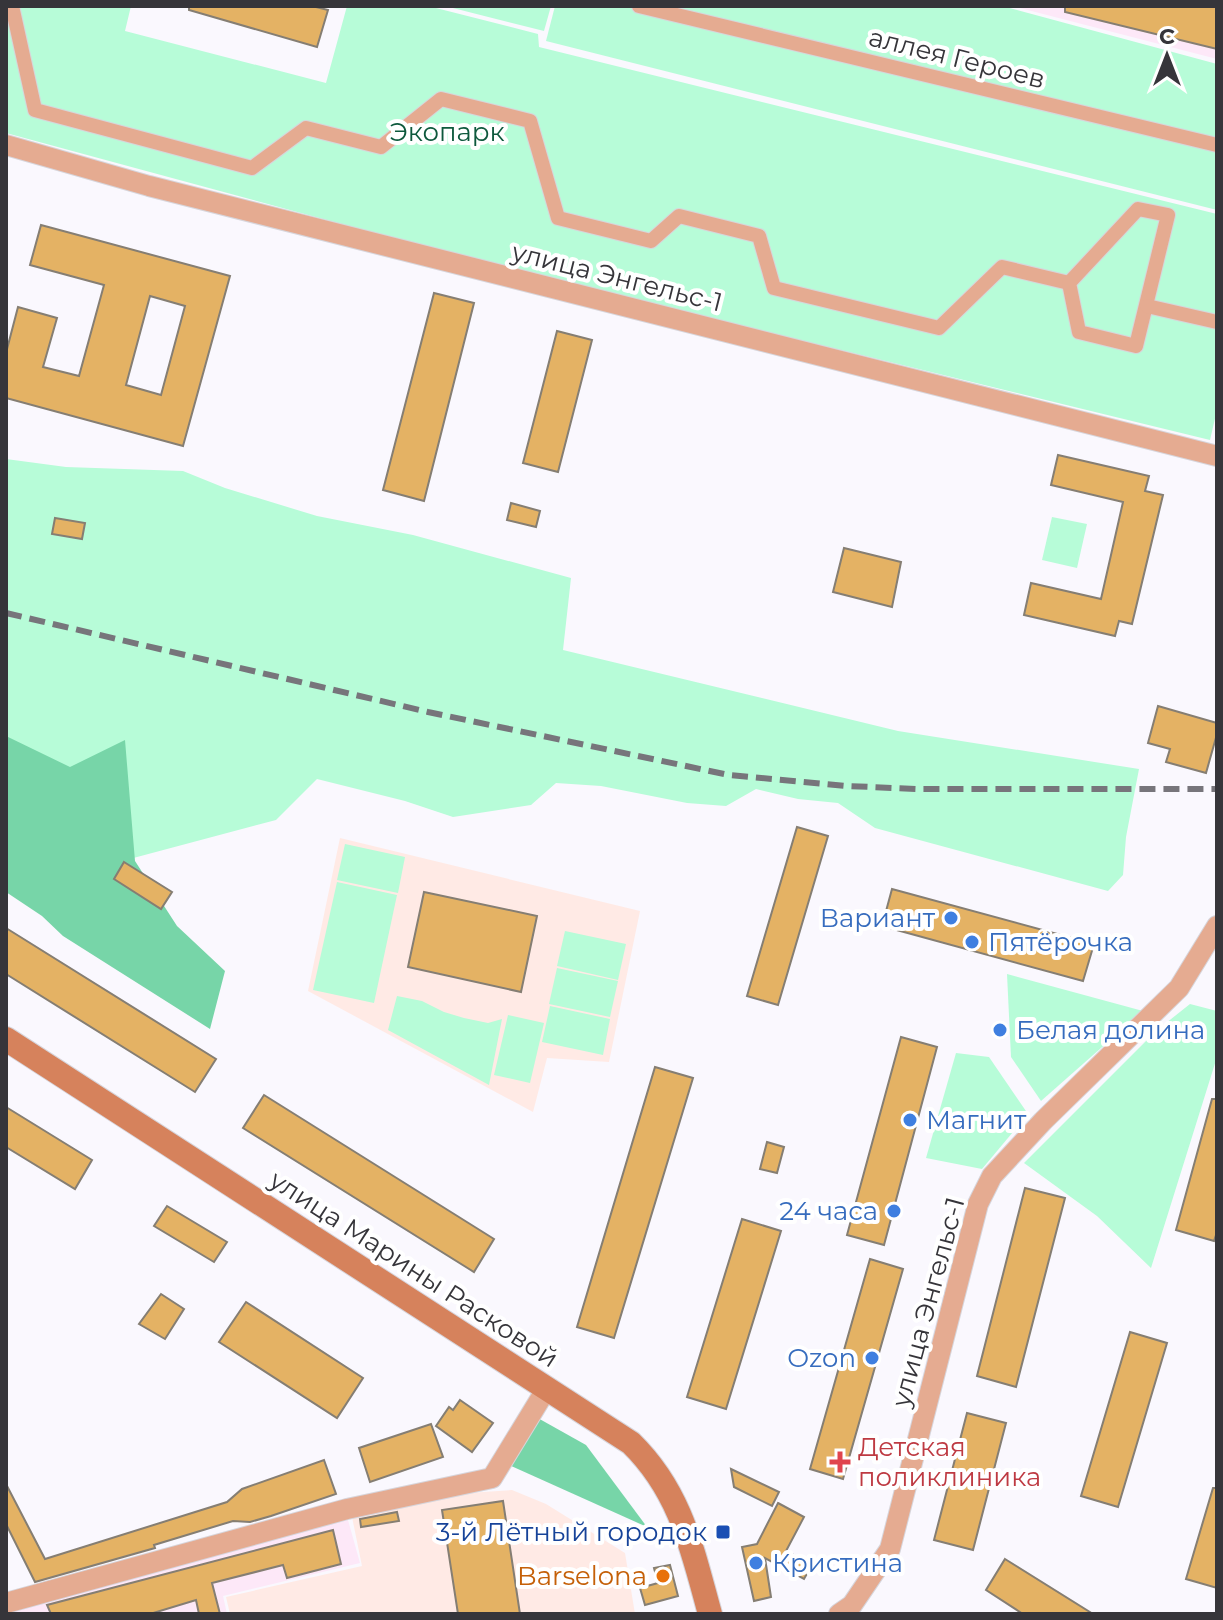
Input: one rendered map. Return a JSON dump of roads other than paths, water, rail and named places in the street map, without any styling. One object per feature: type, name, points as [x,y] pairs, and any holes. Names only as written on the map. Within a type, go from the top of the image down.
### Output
[{"type":"main road","name":"улица Марины Расковой","points":[[6,1039],[631,1443],[665,1482],[692,1547],[710,1614]]},
{"type":"street","points":[[12,6],[35,110],[148,141],[252,168],[306,128],[381,147],[441,99],[530,121],[558,218],[651,241],[679,216],[759,236],[774,288],[939,328],[1002,267],[1069,283]]},
{"type":"street","name":"аллея Героев","points":[[639,6],[1217,145]]},
{"type":"street","name":"улица Энгельс-1","points":[[6,145],[149,186],[1217,456]]},
{"type":"street","points":[[1138,209],[1168,215],[1136,346],[1079,332],[1069,283],[1138,209]]},
{"type":"street","points":[[1147,306],[1217,322]]},
{"type":"street","name":"улица Энгельс-1","points":[[839,1614],[852,1605],[890,1549],[978,1204],[992,1176],[1043,1121],[1179,988],[1217,926]]},
{"type":"street","points":[[6,1603],[347,1509],[492,1478],[547,1388]]},
{"type":"railway","points":[[6,613],[428,712],[729,775],[918,789],[1217,789]]},
{"type":"place","name":"Вариант","points":[[951,918]]},
{"type":"place","name":"Пятёрочка","points":[[972,942]]},
{"type":"place","name":"Белая долина","points":[[1000,1030]]},
{"type":"place","name":"Магнит","points":[[910,1120]]},
{"type":"place","name":"24 часа","points":[[894,1211]]},
{"type":"place","name":"Ozon","points":[[872,1358]]},
{"type":"place","name":"Детская поликлиника","points":[[840,1462]]},
{"type":"place","name":"3-й Лётный городок","points":[[723,1532]]},
{"type":"place","name":"Кристина","points":[[756,1563]]},
{"type":"place","name":"Barselona","points":[[663,1576]]},
{"type":"park label","name":"Экопарк","points":[[447,132]]}]
